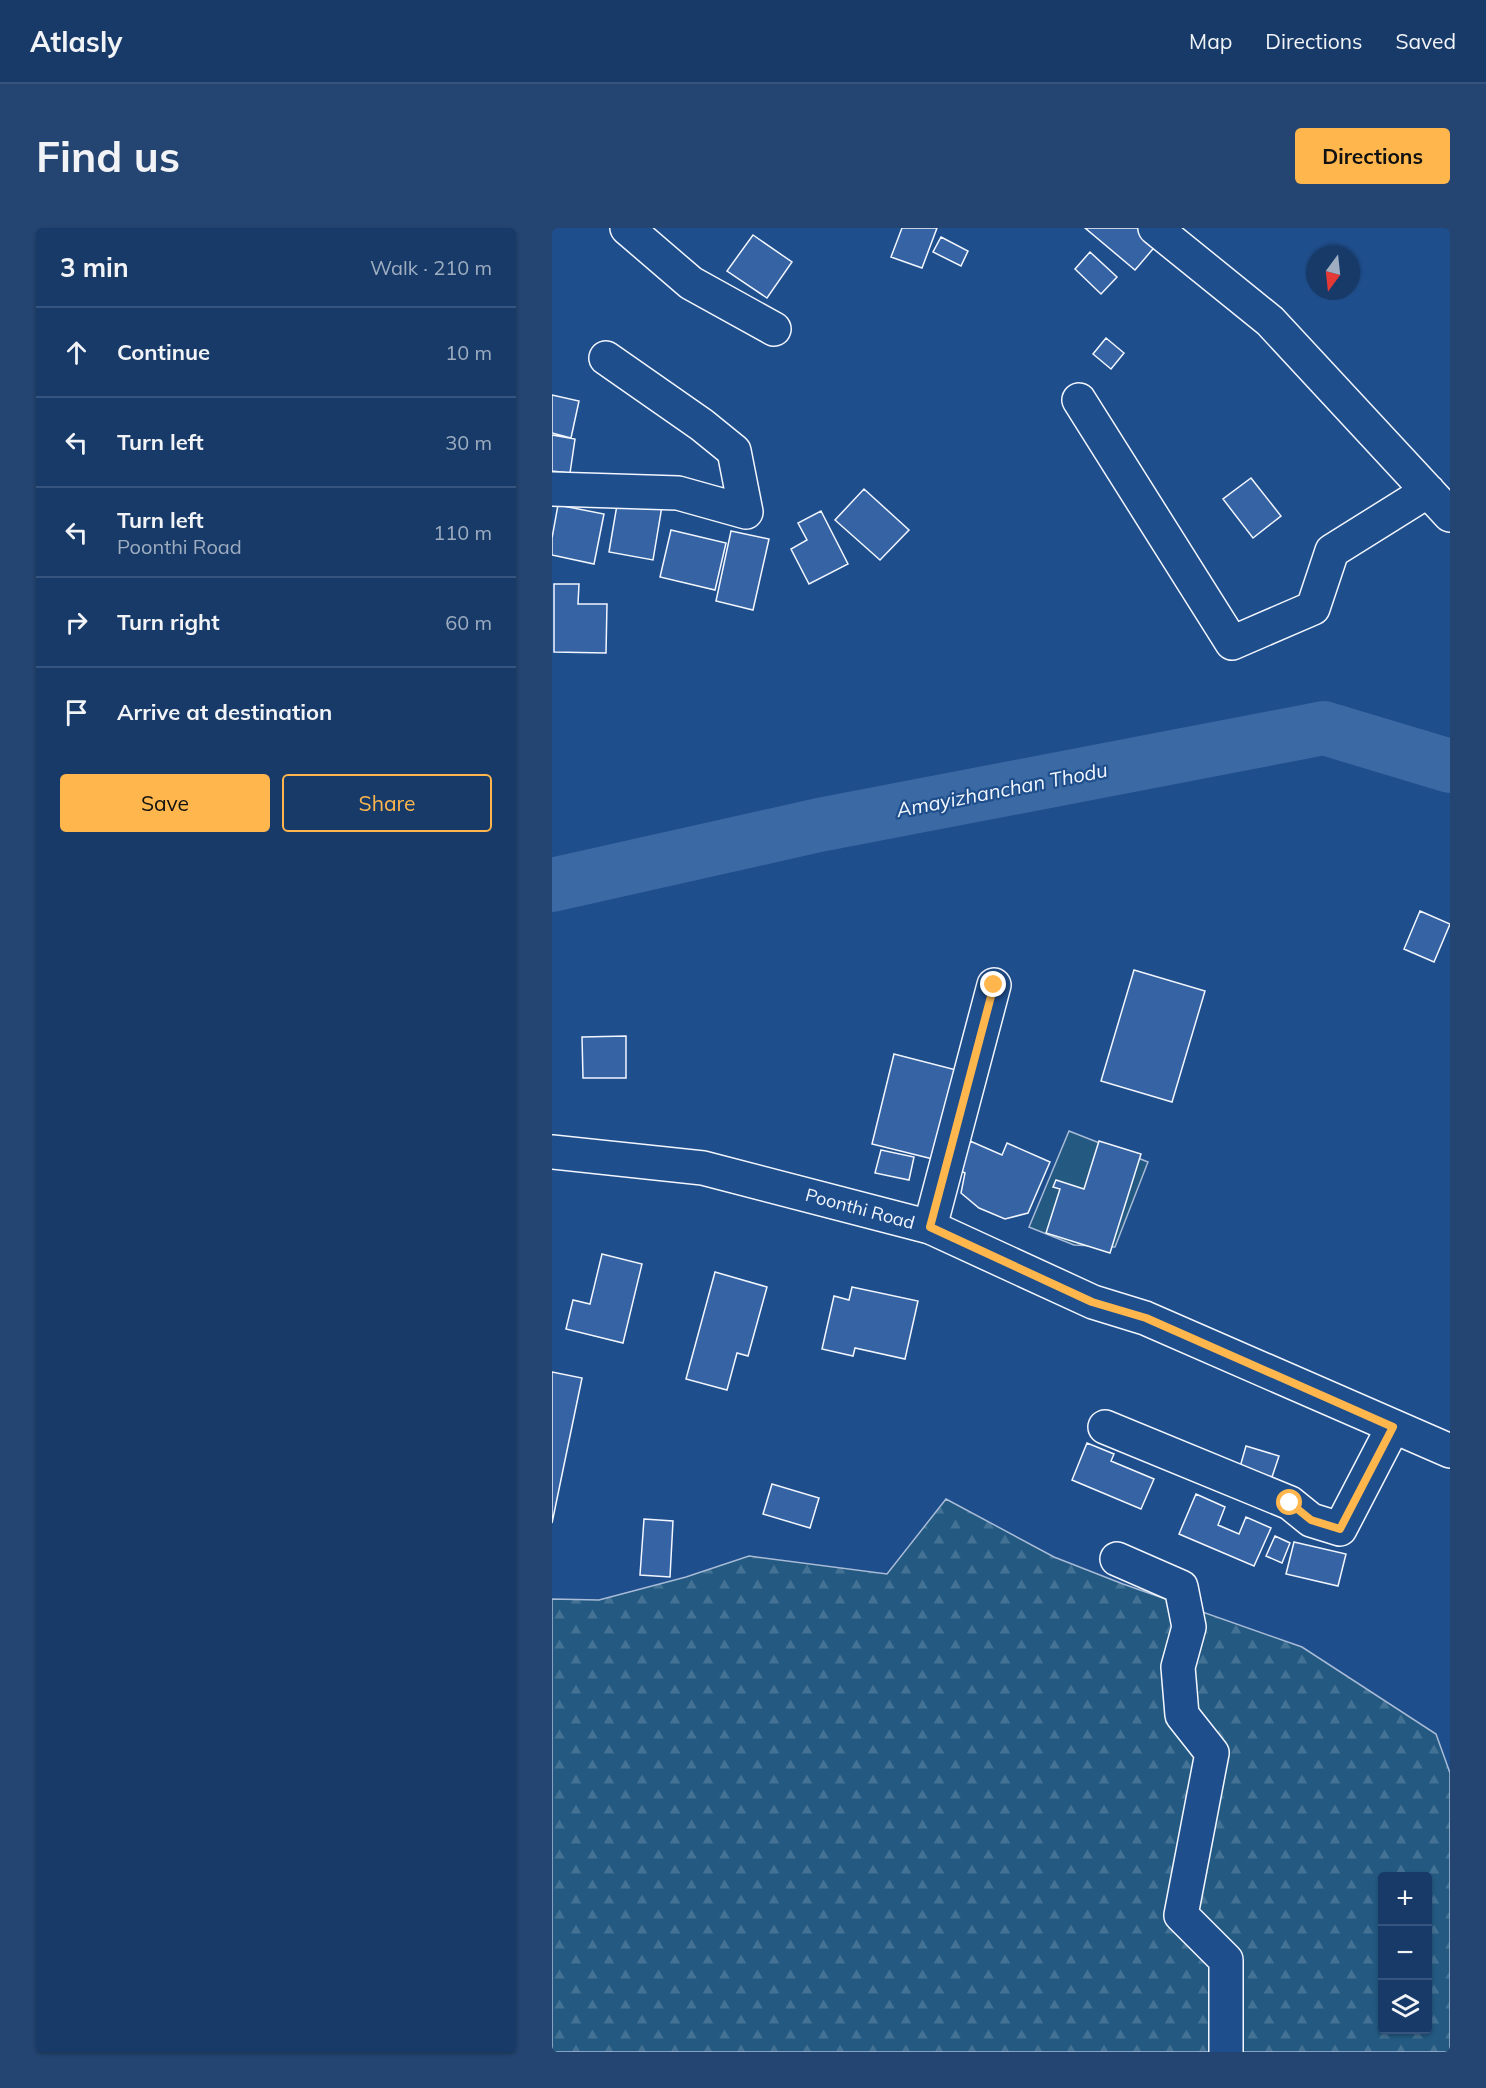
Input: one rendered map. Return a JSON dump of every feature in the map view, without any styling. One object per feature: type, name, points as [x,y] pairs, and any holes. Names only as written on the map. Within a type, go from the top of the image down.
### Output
[{"type":"street","points":[[627,228],[692,283],[774,329]]},
{"type":"street","points":[[1079,400],[1233,643],[1313,608],[1332,551],[1439,503],[1270,321],[1155,228]]},
{"type":"street","points":[[552,489],[678,493],[746,512],[734,452],[702,424],[606,358]]},
{"type":"street","points":[[930,1227],[994,985]]},
{"type":"street","name":"Poonthi Road","points":[[552,1152],[703,1168],[930,1227],[1092,1302],[1146,1318],[1450,1451]]},
{"type":"street","points":[[1106,1427],[1290,1503],[1311,1520],[1340,1529],[1393,1427]]},
{"type":"street","points":[[1117,1559],[1180,1587],[1189,1627],[1178,1667],[1182,1715],[1212,1753],[1182,1916],[1226,1960],[1226,2052]]},
{"type":"green space","points":[[1069,1131],[1148,1162],[1115,1247],[1074,1245],[1029,1227]]},
{"type":"green space","points":[[946,1499],[1054,1557],[1123,1584],[1302,1647],[1436,1734],[1450,1773],[1450,2052],[552,2052],[552,1599],[599,1600],[686,1577],[749,1556],[887,1574]]},
{"type":"building","points":[[902,228],[937,228],[922,268],[891,257]]},
{"type":"building","points":[[1085,228],[1140,228],[1158,243],[1135,270]]},
{"type":"building","points":[[753,235],[792,262],[767,298],[727,271]]},
{"type":"building","points":[[941,237],[968,251],[961,266],[933,252]]},
{"type":"building","points":[[1090,252],[1117,277],[1101,294],[1075,269]]},
{"type":"building","points":[[1106,338],[1124,353],[1111,369],[1093,354]]},
{"type":"building","points":[[552,395],[579,401],[571,438],[552,433]]},
{"type":"building","points":[[552,435],[575,439],[570,473],[552,471]]},
{"type":"building","points":[[1251,478],[1281,516],[1253,538],[1223,499]]},
{"type":"building","points":[[864,489],[909,530],[880,560],[835,520]]},
{"type":"building","points":[[618,499],[662,506],[653,560],[609,552]]},
{"type":"building","points":[[558,505],[604,514],[594,564],[552,555],[552,538]]},
{"type":"building","points":[[821,511],[848,564],[809,584],[791,549],[807,540],[798,523]]},
{"type":"building","points":[[671,530],[726,543],[715,590],[660,577]]},
{"type":"building","points":[[731,531],[769,539],[753,610],[716,601]]},
{"type":"building","points":[[554,584],[579,584],[578,604],[607,604],[606,653],[554,652]]},
{"type":"building","points":[[1420,911],[1450,924],[1434,962],[1404,949]]},
{"type":"building","points":[[1134,970],[1205,991],[1172,1102],[1101,1081]]},
{"type":"building","points":[[626,1036],[626,1078],[583,1078],[582,1037]]},
{"type":"building","points":[[894,1054],[964,1072],[941,1161],[872,1144]]},
{"type":"building","points":[[970,1141],[1002,1155],[1007,1143],[1050,1162],[1028,1213],[1005,1219],[979,1208],[961,1193],[965,1173],[957,1169]]},
{"type":"building","points":[[1099,1141],[1141,1154],[1110,1253],[1046,1233],[1060,1189],[1053,1187],[1056,1180],[1084,1189]]},
{"type":"building","points":[[881,1150],[914,1157],[909,1180],[875,1173]]},
{"type":"building","points":[[602,1254],[642,1264],[623,1343],[566,1329],[573,1300],[590,1304]]},
{"type":"building","points":[[715,1272],[767,1287],[748,1356],[737,1353],[727,1390],[686,1379]]},
{"type":"building","points":[[852,1287],[918,1301],[905,1359],[855,1348],[853,1356],[822,1349],[834,1296],[849,1300]]},
{"type":"building","points":[[552,1372],[582,1378],[552,1523]]},
{"type":"building","points":[[1087,1443],[1114,1454],[1111,1461],[1154,1479],[1141,1509],[1072,1480]]},
{"type":"building","points":[[1246,1446],[1279,1456],[1272,1477],[1240,1467]]},
{"type":"building","points":[[772,1484],[819,1498],[810,1528],[763,1514]]},
{"type":"building","points":[[1196,1494],[1225,1507],[1218,1525],[1239,1534],[1246,1517],[1271,1528],[1254,1566],[1179,1534]]},
{"type":"building","points":[[644,1519],[673,1521],[670,1577],[640,1575]]},
{"type":"building","points":[[1275,1536],[1290,1543],[1282,1563],[1266,1556]]},
{"type":"building","points":[[1294,1542],[1346,1554],[1338,1586],[1286,1574]]},
{"type":"waterway","name":"Amayizhanchan Thodu","points":[[552,885],[819,825],[1324,728],[1450,766]]},
{"type":"route","points":[[994,985],[930,1227],[1092,1302],[1146,1318],[1393,1427],[1340,1529],[1311,1520],[1290,1503]]}]
